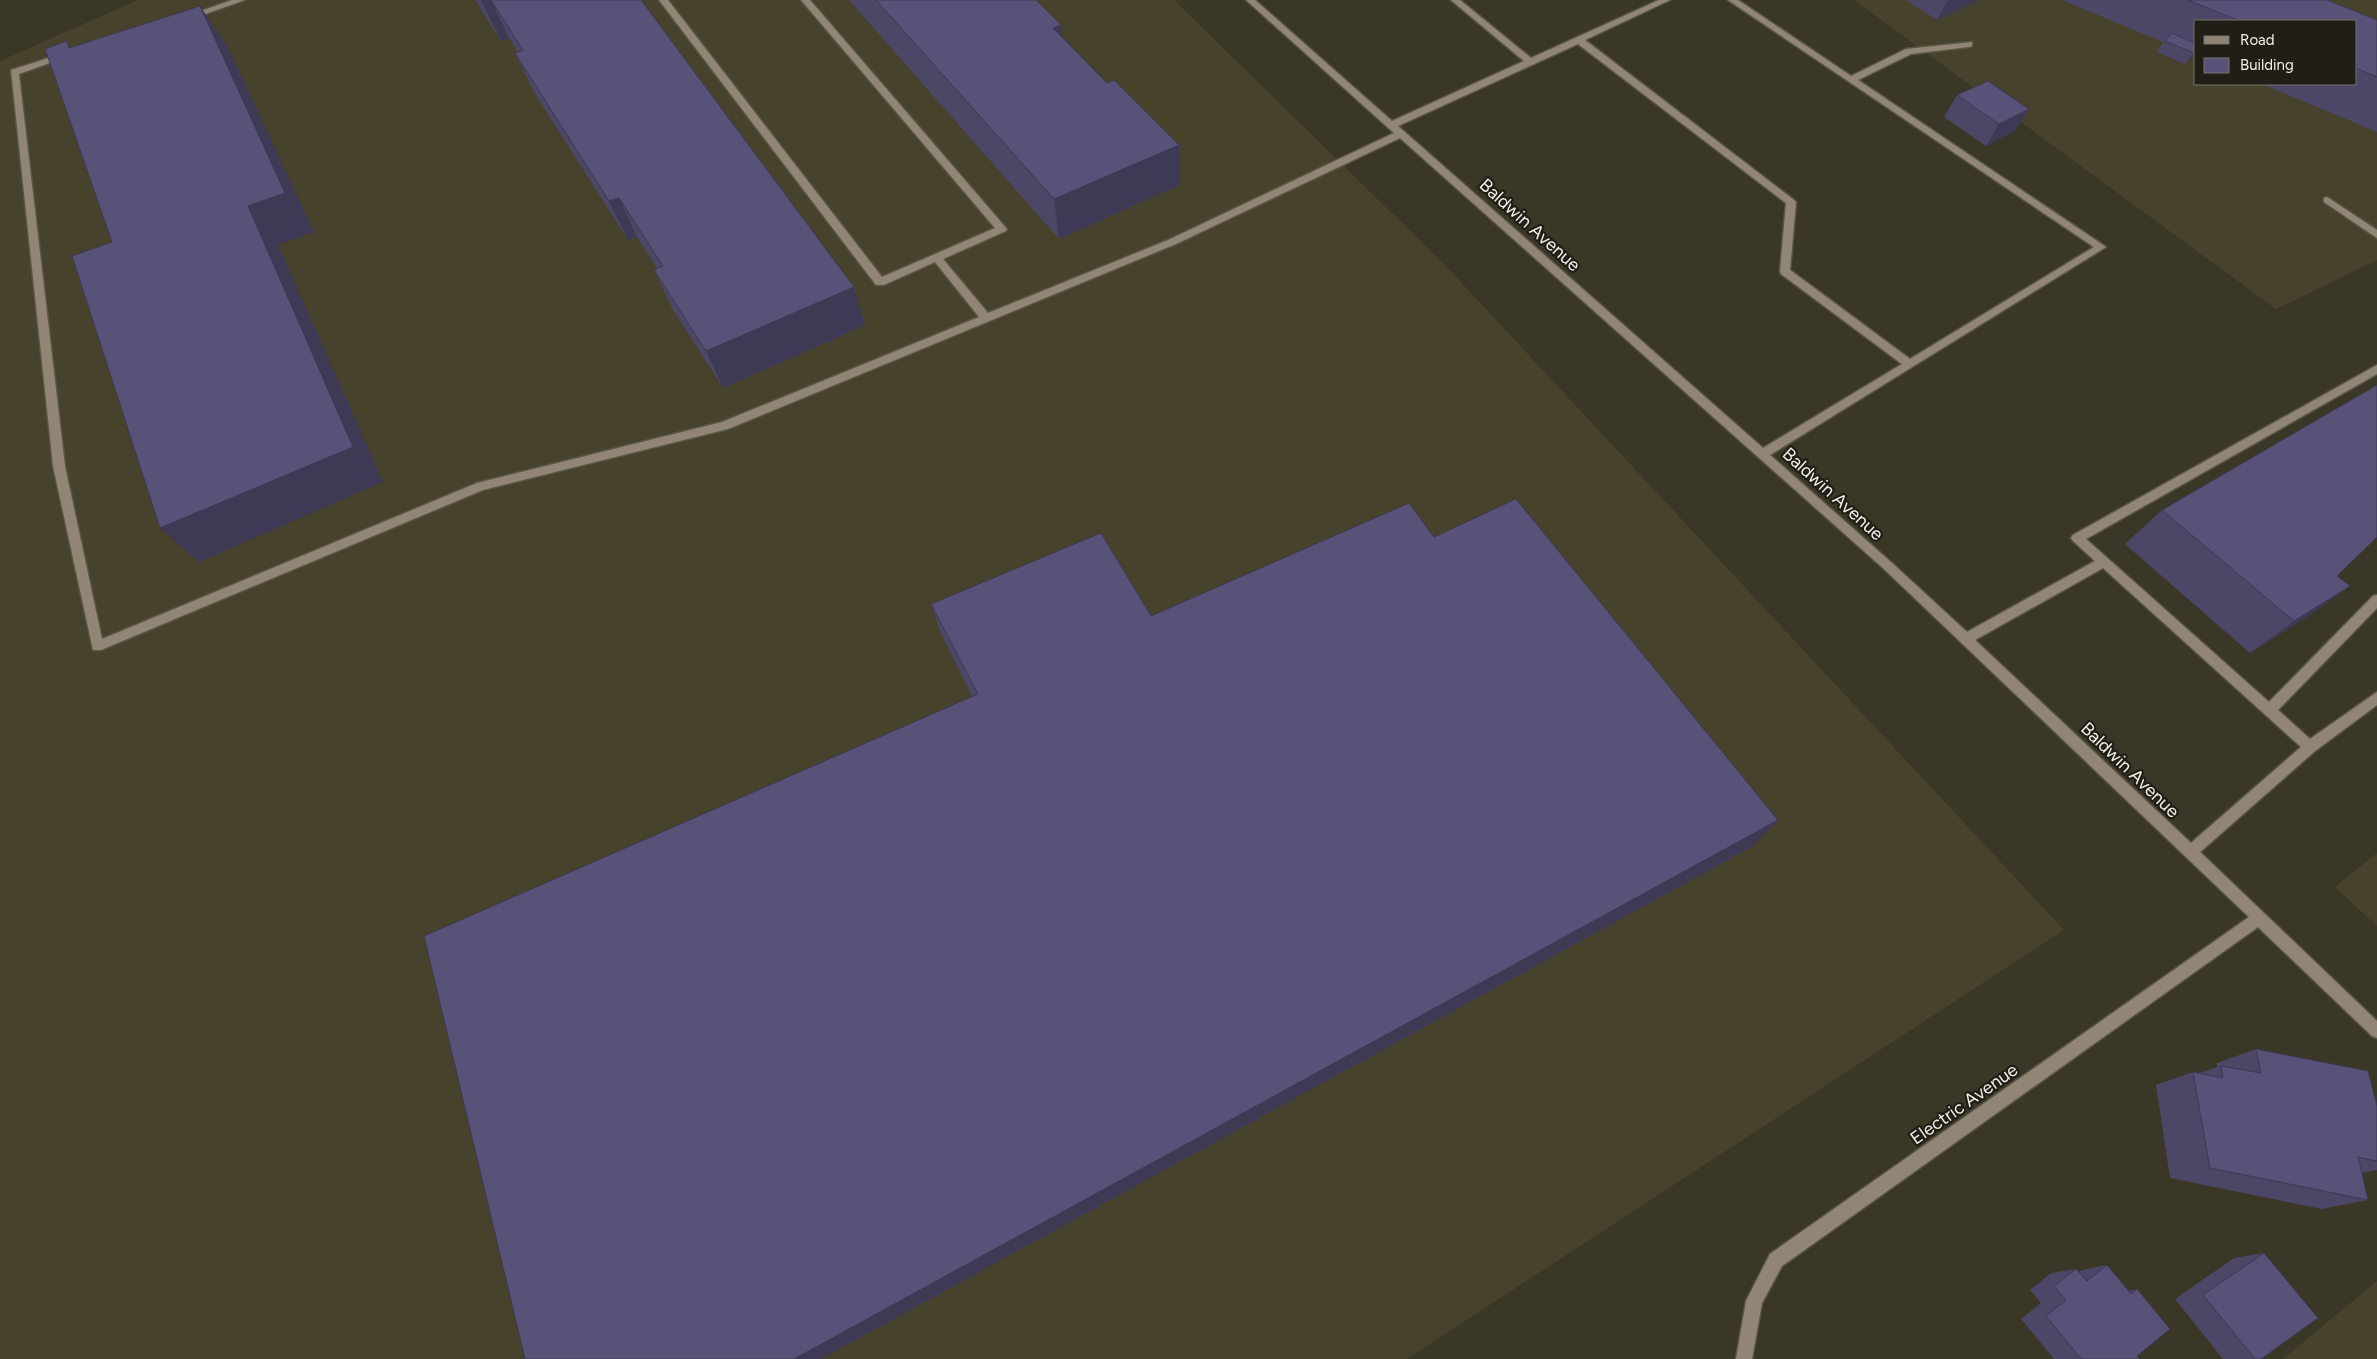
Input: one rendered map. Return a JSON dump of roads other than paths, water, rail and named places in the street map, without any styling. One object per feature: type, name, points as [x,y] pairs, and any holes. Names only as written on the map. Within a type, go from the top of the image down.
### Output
[{"type":"street","points":[[175,21],[241,0]]},
{"type":"street","points":[[663,0],[880,282],[1002,228],[805,0]]},
{"type":"street","name":"Baldwin Avenue","points":[[1250,0],[1888,566],[2377,1032]]},
{"type":"street","points":[[1455,0],[1530,62]]},
{"type":"street","points":[[70,54],[14,72],[59,466],[97,646],[481,486],[724,426],[1172,242],[1530,62],[1666,0]]},
{"type":"street","points":[[1732,0],[2101,247],[1763,454]]},
{"type":"street","points":[[1579,40],[1792,202],[1785,270],[1910,364]]},
{"type":"street","points":[[1850,80],[1909,51],[1969,44]]},
{"type":"street","points":[[2327,200],[2377,235]]},
{"type":"street","points":[[936,258],[986,318]]},
{"type":"street","points":[[2310,747],[2076,538],[2377,370]]},
{"type":"street","points":[[1966,639],[2104,562]]},
{"type":"street","points":[[2269,711],[2377,600]]},
{"type":"street","points":[[2190,852],[2310,747],[2377,698]]},
{"type":"street","name":"Electric Avenue","points":[[1744,1359],[1754,1301],[1776,1260],[2259,918]]}]
